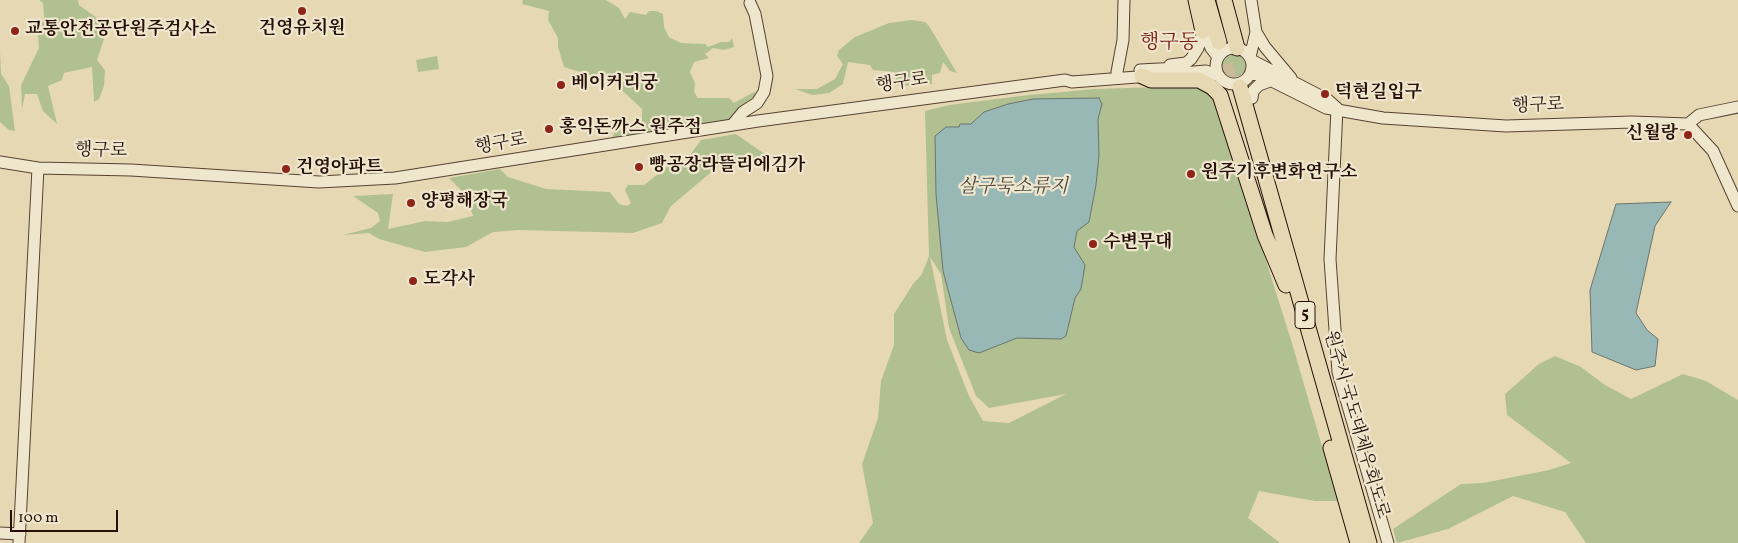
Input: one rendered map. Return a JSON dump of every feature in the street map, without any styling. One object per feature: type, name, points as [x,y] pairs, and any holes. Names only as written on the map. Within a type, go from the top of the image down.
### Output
[{"type":"highway","points":[[1196,0],[1203,31]]},
{"type":"highway","points":[[1207,0],[1233,52]]},
{"type":"highway","points":[[1216,0],[1233,52]]},
{"type":"highway","points":[[1224,0],[1233,52]]},
{"type":"highway","points":[[1142,73],[1151,80],[1199,80],[1212,87],[1233,83]]},
{"type":"highway","name":"원주시 국도대체우회도로","points":[[1233,83],[1369,543]]},
{"type":"highway","points":[[1252,98],[1287,226],[1291,283]]},
{"type":"highway","name":"원주시 국도대체우회도로","points":[[1291,283],[1358,543]]},
{"type":"street","points":[[1117,72],[1122,40],[1124,0]]},
{"type":"street","points":[[1251,0],[1256,32],[1270,53],[1295,83]]},
{"type":"street","points":[[733,124],[743,112],[757,103],[764,92],[767,76],[755,14],[750,3]]},
{"type":"street","points":[[1203,31],[1211,48],[1233,52],[1328,100],[1337,108],[1330,259],[1338,372],[1388,543]]},
{"type":"street","points":[[1142,73],[1150,67],[1186,63],[1198,48],[1203,31]]},
{"type":"street","points":[[1233,52],[1247,48],[1256,32]]},
{"type":"street","points":[[1233,52],[1233,83]]},
{"type":"street","points":[[1233,52],[1233,83]]},
{"type":"street","name":"행구로","points":[[0,162],[38,168],[131,170],[319,182],[396,178],[758,120],[1065,80],[1072,82],[1207,66],[1233,52]]},
{"type":"street","name":"행구로","points":[[1065,80],[1071,76],[1117,72],[1142,73]]},
{"type":"street","name":"행구로","points":[[1233,83],[1260,75],[1326,108],[1337,108],[1382,118],[1506,126],[1632,122],[1688,124],[1699,115],[1738,107]]},
{"type":"street","points":[[1252,98],[1253,91],[1259,85],[1270,81]]},
{"type":"street","points":[[1233,83],[1252,98]]},
{"type":"street","points":[[1688,124],[1713,151],[1738,206]]},
{"type":"street","points":[[0,533],[19,538],[38,168]]},
{"type":"green space","points":[[39,0],[78,0],[79,5],[97,18],[105,19],[107,30],[97,60],[105,70],[104,86],[99,99],[94,102],[92,67],[64,73],[62,80],[48,86],[57,124],[43,111],[37,94],[25,94],[22,109],[21,85],[39,48],[38,35],[44,17],[43,3]]},
{"type":"green space","points":[[523,0],[606,0],[619,8],[625,19],[630,12],[646,15],[649,11],[656,11],[663,14],[664,27],[669,37],[681,43],[705,44],[708,47],[721,42],[729,42],[732,38],[734,47],[724,50],[713,48],[705,54],[709,58],[694,62],[690,72],[695,83],[694,92],[698,98],[729,98],[734,103],[754,92],[756,93],[754,100],[732,122],[610,143],[615,131],[622,126],[627,129],[642,126],[642,109],[613,82],[564,67],[558,47],[558,38],[548,20],[549,11],[522,4]]},
{"type":"green space","points":[[912,20],[925,22],[929,26],[957,73],[950,71],[943,62],[940,73],[932,75],[932,84],[898,86],[894,72],[873,70],[870,65],[848,62],[843,84],[829,93],[812,95],[795,89],[817,89],[835,79],[843,64],[837,56],[839,50],[855,37],[889,23]]},
{"type":"green space","points":[[0,51],[1,74],[9,86],[15,131],[9,130],[0,122]]},
{"type":"green space","points":[[1234,53],[1242,57],[1246,65],[1242,73],[1234,77],[1226,73],[1222,65],[1226,57]]},
{"type":"green space","points":[[437,56],[439,69],[418,72],[416,60]]},
{"type":"green space","points":[[1194,86],[1214,96],[1291,340],[1338,501],[1315,501],[1259,491],[1248,518],[1280,543],[859,543],[873,523],[862,464],[878,418],[881,381],[894,345],[894,314],[913,284],[922,274],[929,256],[925,111],[949,105],[1095,89]],"holes":[[[930,257],[941,274],[949,328],[976,396],[989,408],[1066,394],[1009,423],[983,421],[969,396],[947,340]]]},
{"type":"green space","points":[[736,134],[766,155],[770,162],[728,158],[671,206],[662,223],[633,233],[519,230],[493,232],[466,247],[425,252],[379,239],[369,233],[343,235],[371,228],[380,221],[378,213],[353,196],[393,194],[388,229],[425,221],[447,222],[473,216],[466,195],[449,178],[500,169],[508,177],[546,189],[610,192],[619,204],[627,206],[631,203],[625,190],[628,185],[644,185],[671,164],[682,166],[701,140]]},
{"type":"green space","points":[[1555,356],[1581,367],[1605,385],[1631,399],[1683,374],[1706,381],[1738,400],[1738,543],[1586,543],[1565,512],[1513,496],[1448,529],[1397,543],[1393,529],[1461,484],[1483,483],[1549,470],[1571,463],[1507,415],[1505,394],[1539,364]]},
{"type":"water","name":"살구둑소류지","points":[[1099,98],[1102,104],[1098,119],[1099,156],[1096,185],[1089,222],[1077,231],[1074,247],[1085,265],[1081,289],[1075,298],[1066,336],[1061,339],[1017,338],[979,353],[969,350],[961,338],[943,271],[936,194],[935,136],[946,127],[959,127],[960,124],[971,124],[984,112],[1008,104],[1033,99]]},
{"type":"water","points":[[1671,202],[1655,226],[1636,313],[1647,330],[1658,339],[1655,366],[1636,370],[1592,352],[1590,290],[1616,204]]},
{"type":"tunnel","points":[[1219,42],[1232,90]]},
{"type":"place","name":"건영유치원","points":[[302,11]]},
{"type":"place","name":"교통안전공단원주검사소","points":[[15,31]]},
{"type":"place","name":"베이커리궁","points":[[561,85]]},
{"type":"place","name":"덕현길입구","points":[[1325,94]]},
{"type":"place","name":"홍익돈까스 원주점","points":[[549,129]]},
{"type":"place","name":"신월랑","points":[[1688,135]]},
{"type":"place","name":"빵공장라뜰리에김가","points":[[639,167]]},
{"type":"place","name":"건영아파트","points":[[286,169]]},
{"type":"place","name":"원주기후변화연구소","points":[[1191,174]]},
{"type":"place","name":"양평해장국","points":[[411,203]]},
{"type":"place","name":"수변무대","points":[[1093,244]]},
{"type":"place","name":"도각사","points":[[413,281]]},
{"type":"district","name":"행구동","points":[[1169,44]]}]
